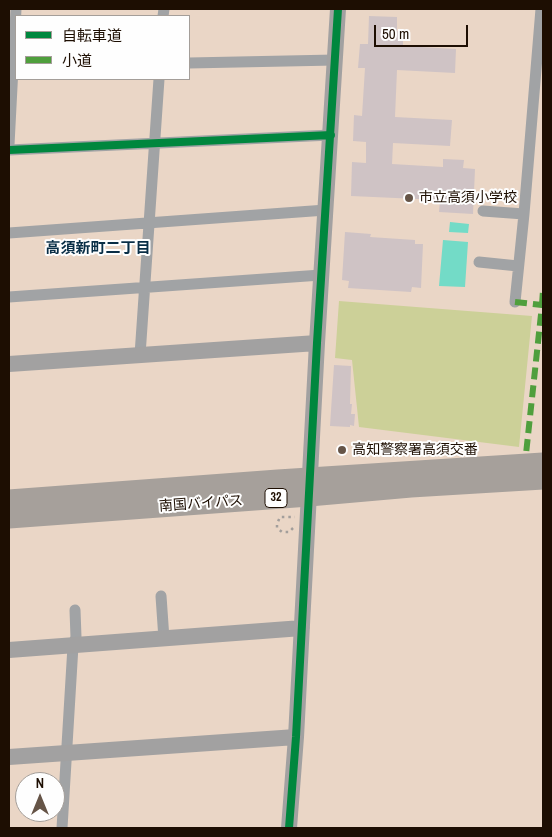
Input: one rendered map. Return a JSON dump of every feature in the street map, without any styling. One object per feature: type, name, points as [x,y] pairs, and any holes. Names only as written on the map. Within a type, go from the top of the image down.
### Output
[{"type":"highway","name":"南国バイパス","points":[[9,518],[543,463]]},
{"type":"highway","name":"南国バイパス","points":[[9,500],[309,487],[411,487],[543,478]]},
{"type":"street","points":[[289,828],[296,737],[309,469],[338,9]]},
{"type":"street","points":[[515,302],[539,89],[541,9]]},
{"type":"street","points":[[9,145],[15,24]]},
{"type":"street","points":[[190,63],[335,60]]},
{"type":"street","points":[[140,355],[159,80]]},
{"type":"street","points":[[9,150],[331,135]]},
{"type":"street","points":[[9,233],[326,210]]},
{"type":"street","points":[[483,211],[524,214]]},
{"type":"street","points":[[480,262],[518,266]]},
{"type":"street","points":[[9,297],[321,275]]},
{"type":"street","points":[[9,364],[317,343]]},
{"type":"street","points":[[161,596],[164,639]]},
{"type":"street","points":[[62,828],[73,646],[76,636],[75,610]]},
{"type":"street","points":[[9,650],[302,628]]},
{"type":"street","points":[[9,757],[296,737]]},
{"type":"path","points":[[293,528],[286,533],[279,531],[277,528],[278,520],[280,517],[296,517]]},
{"type":"green space","points":[[339,301],[532,316],[519,447],[359,427],[352,360],[335,358]]},
{"type":"water","points":[[450,222],[469,224],[468,233],[449,232]]},
{"type":"water","points":[[443,240],[468,242],[465,287],[439,286]]},
{"type":"building","points":[[369,16],[397,17],[397,31],[403,31],[403,46],[456,49],[455,73],[397,70],[395,117],[452,120],[450,146],[393,143],[392,164],[443,167],[443,159],[464,160],[463,168],[475,169],[473,214],[439,212],[440,200],[351,196],[352,162],[366,163],[366,142],[353,141],[354,115],[362,116],[365,68],[358,68],[360,44],[368,44]]},
{"type":"building","points":[[345,232],[371,234],[370,237],[415,240],[415,244],[423,244],[421,288],[412,287],[411,292],[348,288],[349,281],[342,280]]},
{"type":"building","points":[[334,365],[351,366],[350,404],[352,404],[351,414],[355,414],[354,426],[330,426]]},
{"type":"marked path","points":[[542,305],[543,290]]},
{"type":"marked path","points":[[515,302],[542,305],[526,454]]},
{"type":"cycle path","points":[[289,828],[296,737],[317,343],[338,9]]},
{"type":"cycle path","points":[[9,150],[331,135]]},
{"type":"place","name":"市立高須小学校","points":[[409,198]]},
{"type":"place","name":"高知警察署高須交番","points":[[342,450]]},
{"type":"district","name":"高須新町二丁目","points":[[98,249]]}]
